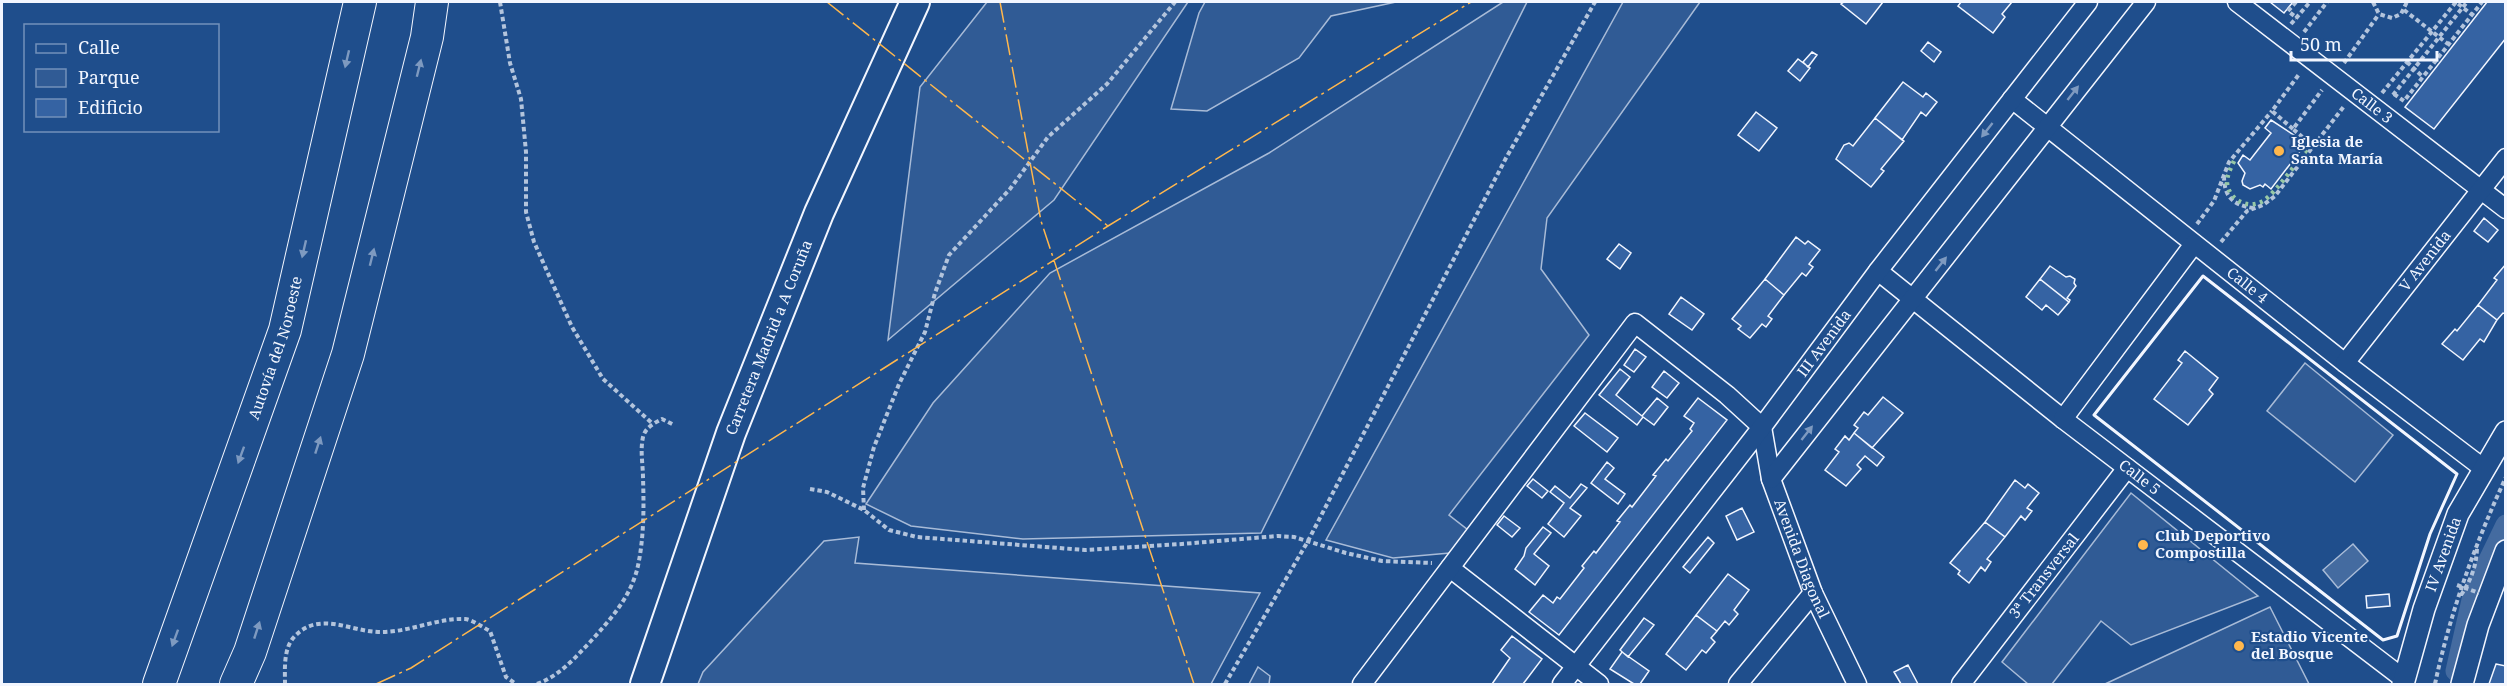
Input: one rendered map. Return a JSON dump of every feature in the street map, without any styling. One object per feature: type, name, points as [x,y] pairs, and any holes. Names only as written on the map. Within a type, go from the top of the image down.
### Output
[{"type":"highway","name":"Autovía del Noroeste","points":[[159,684],[285,330],[360,2]]},
{"type":"highway","points":[[236,684],[250,652],[348,354],[427,37],[432,2]]},
{"type":"highway","name":"Carretera Madrid a A Coruña","points":[[645,684],[730,433],[819,213],[915,2]]},
{"type":"street","name":"III Avenida","points":[[1562,684],[1762,427],[1878,271],[2088,2]]},
{"type":"street","points":[[1771,479],[2146,2]]},
{"type":"street","name":"Calle 3","points":[[2237,2],[2505,209]]},
{"type":"street","name":"Calle 4","points":[[2012,99],[2345,363],[2483,468]]},
{"type":"street","name":"V Avenida","points":[[2345,363],[2505,158]]},
{"type":"street","points":[[2063,418],[2195,243]]},
{"type":"street","name":"Calle 5","points":[[1878,271],[2403,682]]},
{"type":"street","points":[[1362,684],[1635,323],[1727,395],[1762,427]]},
{"type":"street","name":"Avenida Diagonal","points":[[1762,427],[1771,479],[1813,593],[1857,684]]},
{"type":"street","name":"IV Avenida","points":[[2403,682],[2424,609],[2458,514],[2505,432]]},
{"type":"street","name":"3ª Transversal","points":[[1961,684],[2127,468]]},
{"type":"street","points":[[2462,684],[2478,625],[2505,551]]},
{"type":"street","points":[[1452,565],[1599,684]]},
{"type":"street","points":[[1738,684],[1813,593]]},
{"type":"path","points":[[500,2],[510,63],[521,99],[526,152],[526,212],[534,242],[572,327],[603,379],[652,424]]},
{"type":"path","points":[[864,510],[863,488],[874,447],[899,384],[925,332],[935,293],[949,255],[1010,189],[1048,137],[1107,84],[1175,2]]},
{"type":"path","points":[[1225,684],[1308,541],[1506,158],[1595,2]]},
{"type":"path","points":[[2296,2],[2288,11],[2296,19],[2310,2]]},
{"type":"path","points":[[2311,40],[2303,34],[2326,2]]},
{"type":"path","points":[[2373,2],[2379,14],[2392,18],[2404,10],[2407,2]]},
{"type":"path","points":[[2380,95],[2456,2],[2471,14]]},
{"type":"path","points":[[2467,2],[2394,94],[2404,102],[2482,2]]},
{"type":"path","points":[[2404,10],[2448,44]]},
{"type":"path","points":[[2342,66],[2379,14]]},
{"type":"path","points":[[2407,62],[2423,77]]},
{"type":"path","points":[[2302,70],[2224,171],[2214,201],[2188,236],[2195,243],[2211,254],[2247,211],[2263,205],[2275,196],[2347,103]]},
{"type":"path","points":[[2293,129],[2325,87]]},
{"type":"path","points":[[2272,111],[2314,147]]},
{"type":"path","points":[[2224,171],[2224,186],[2229,199],[2240,206],[2253,208]]},
{"type":"path","points":[[537,684],[567,667],[610,620],[627,594],[637,570],[641,539],[644,476],[641,449],[644,434],[652,424],[662,418],[674,425]]},
{"type":"path","points":[[2435,684],[2458,599],[2469,583],[2477,559],[2477,540],[2505,477]]},
{"type":"path","points":[[810,489],[827,492],[864,510],[889,530],[917,537],[1085,550],[1278,536],[1308,541],[1382,561],[1452,565]]},
{"type":"path","points":[[2457,585],[2479,593]]},
{"type":"path","points":[[285,684],[287,649],[295,636],[312,625],[328,622],[378,632],[468,619],[490,631],[506,677],[516,684]]},
{"type":"green space","points":[[987,2],[1188,2],[1054,200],[888,340],[920,87]]},
{"type":"green space","points":[[1205,2],[1396,2],[1331,16],[1299,58],[1207,111],[1171,109],[1199,13]]},
{"type":"green space","points":[[1503,2],[1527,2],[1261,533],[1023,539],[911,526],[866,504],[933,403],[1050,273],[1269,153]]},
{"type":"green space","points":[[1623,2],[1700,2],[1547,218],[1541,269],[1589,335],[1449,515],[1468,530],[1450,553],[1393,558],[1326,540]]},
{"type":"green space","points":[[2305,363],[2393,435],[2355,482],[2267,411]]},
{"type":"green space","name":"Club Deportivo Compostilla","points":[[2131,493],[2258,596],[2131,645],[2101,621],[2052,684],[2028,684],[2002,662]]},
{"type":"green space","points":[[859,537],[855,563],[1260,593],[1211,684],[698,684],[703,672],[824,541]]},
{"type":"green space","name":"Estadio Vicente del Bosque","points":[[2270,607],[2309,684],[2105,684]]},
{"type":"green space","points":[[1258,667],[1270,676],[1269,684],[1249,684]]},
{"type":"shaded area","points":[[2353,544],[2368,561],[2338,588],[2323,570]]},
{"type":"building","points":[[1844,2],[1883,2],[1866,24],[1841,4]]},
{"type":"building","points":[[1961,2],[2012,2],[2002,14],[2005,17],[1993,33],[1958,6]]},
{"type":"building","points":[[2270,2],[2293,2],[2284,13]]},
{"type":"building","points":[[2487,2],[2506,2],[2506,38],[2434,129],[2405,107]]},
{"type":"building","points":[[1928,42],[1941,52],[1934,62],[1921,51]]},
{"type":"building","points":[[1812,52],[1817,55],[1808,67],[1803,62]]},
{"type":"building","points":[[1798,59],[1810,68],[1800,81],[1788,71]]},
{"type":"building","points":[[1903,82],[1923,97],[1926,93],[1937,102],[1926,116],[1921,112],[1902,140],[1875,118]]},
{"type":"building","points":[[1756,112],[1777,128],[1759,151],[1738,135]]},
{"type":"building","points":[[1875,118],[1904,141],[1881,169],[1884,171],[1871,187],[1836,159],[1844,145],[1849,143],[1853,146]]},
{"type":"building","name":"Iglesia de Santa María","points":[[2271,120],[2300,139],[2298,141],[2304,146],[2271,189],[2265,184],[2263,187],[2260,185],[2250,189],[2243,185],[2245,173],[2238,163],[2243,155],[2250,160],[2271,133],[2265,128]]},
{"type":"building","points":[[2484,218],[2498,230],[2488,242],[2474,231]]},
{"type":"building","points":[[1796,237],[1805,244],[1808,241],[1820,250],[1809,264],[1813,267],[1806,276],[1802,273],[1784,295],[1765,279]]},
{"type":"building","points":[[1619,244],[1631,253],[1620,269],[1607,259]]},
{"type":"building","points":[[2506,264],[2506,314],[2503,313],[2497,320],[2478,305],[2497,280],[2494,278]]},
{"type":"building","points":[[2050,266],[2066,277],[2070,276],[2075,279],[2076,286],[2067,298],[2069,302],[2040,279]]},
{"type":"building","points":[[1765,279],[1784,295],[1768,316],[1772,319],[1766,327],[1762,324],[1750,338],[1738,329],[1741,326],[1732,319]]},
{"type":"building","points":[[2040,279],[2069,302],[2058,315],[2046,305],[2042,310],[2026,297]]},
{"type":"building","points":[[1681,297],[1704,314],[1692,330],[1669,314]]},
{"type":"building","points":[[2478,305],[2497,320],[2484,342],[2480,339],[2463,360],[2442,344],[2455,329],[2457,331]]},
{"type":"building","points":[[1635,349],[1646,357],[1634,372],[1624,365]]},
{"type":"building","points":[[2185,351],[2218,378],[2209,390],[2213,394],[2188,425],[2154,399],[2182,363],[2178,360]]},
{"type":"building","points":[[1620,369],[1630,377],[1616,395],[1642,416],[1657,398],[1668,407],[1654,425],[1643,417],[1637,425],[1599,395]]},
{"type":"building","points":[[1664,371],[1679,383],[1667,398],[1652,387]]},
{"type":"building","points":[[1883,397],[1903,413],[1872,448],[1854,433],[1858,428],[1854,425],[1864,412],[1868,415]]},
{"type":"building","points":[[1698,398],[1727,420],[1559,635],[1529,612],[1543,595],[1553,603],[1557,597],[1560,599],[1584,568],[1582,566],[1594,551],[1596,553],[1620,522],[1617,521],[1630,505],[1632,507],[1656,476],[1653,475],[1666,459],[1668,461],[1692,431],[1690,429],[1694,423],[1684,416]]},
{"type":"building","points":[[1585,413],[1618,438],[1607,452],[1574,426]]},
{"type":"building","points":[[1854,433],[1884,457],[1877,466],[1865,456],[1857,465],[1861,469],[1846,486],[1825,470],[1839,452],[1835,449],[1845,436],[1849,440]]},
{"type":"building","points":[[1607,462],[1614,468],[1605,479],[1625,494],[1618,504],[1591,483]]},
{"type":"building","points":[[1533,479],[1548,491],[1542,498],[1527,486]]},
{"type":"building","points":[[2015,480],[2025,488],[2028,484],[2039,493],[2027,508],[2032,511],[2025,520],[2021,516],[2005,537],[1985,522]]},
{"type":"building","points":[[1581,484],[1587,488],[1570,508],[1581,516],[1564,537],[1548,524],[1564,503],[1550,492],[1555,486],[1570,498]]},
{"type":"building","points":[[1742,508],[1754,532],[1737,540],[1726,516]]},
{"type":"building","points":[[1504,516],[1520,528],[1512,537],[1497,525]]},
{"type":"building","points":[[1985,522],[2005,537],[1987,559],[1991,562],[1985,571],[1981,567],[1969,583],[1950,563]]},
{"type":"building","points":[[1543,527],[1551,533],[1534,554],[1549,566],[1535,585],[1515,569],[1524,556],[1526,548]]},
{"type":"building","points":[[1708,537],[1714,543],[1690,573],[1683,567]]},
{"type":"building","points":[[1728,574],[1749,590],[1734,610],[1738,614],[1729,625],[1725,621],[1717,631],[1696,615]]},
{"type":"building","points":[[2389,594],[2390,606],[2367,608],[2366,596]]},
{"type":"building","points":[[1696,615],[1717,631],[1711,638],[1715,642],[1706,653],[1702,650],[1686,670],[1666,654]]},
{"type":"building","points":[[1644,618],[1654,625],[1628,657],[1620,650]]},
{"type":"building","points":[[1512,636],[1542,659],[1523,684],[1492,684],[1510,658],[1501,650]]},
{"type":"building","points":[[1622,652],[1649,671],[1640,684],[1634,684],[1610,669]]},
{"type":"building","points":[[2496,664],[2506,666],[2506,684],[2489,684]]},
{"type":"building","points":[[1908,665],[1918,684],[1901,684],[1894,672]]},
{"type":"waterway","points":[[2456,671],[2474,591],[2506,525]]},
{"type":"hedge","points":[[2234,161],[2227,180],[2231,194],[2240,202],[2257,204],[2274,191],[2309,147],[2304,141]]},
{"type":"wall","points":[[2203,276],[2457,474],[2430,534],[2397,636],[2383,640],[2094,415],[2203,276]]},
{"type":"power","points":[[827,2],[1108,226]]},
{"type":"power","points":[[1000,2],[1041,221],[1194,684]]},
{"type":"power","points":[[376,684],[411,668],[1108,226],[1471,2]]},
{"type":"place","name":"Iglesia de Santa María","points":[[2279,151]]},
{"type":"place","name":"Club Deportivo Compostilla","points":[[2143,545]]},
{"type":"place","name":"Estadio Vicente del Bosque","points":[[2239,646]]}]
